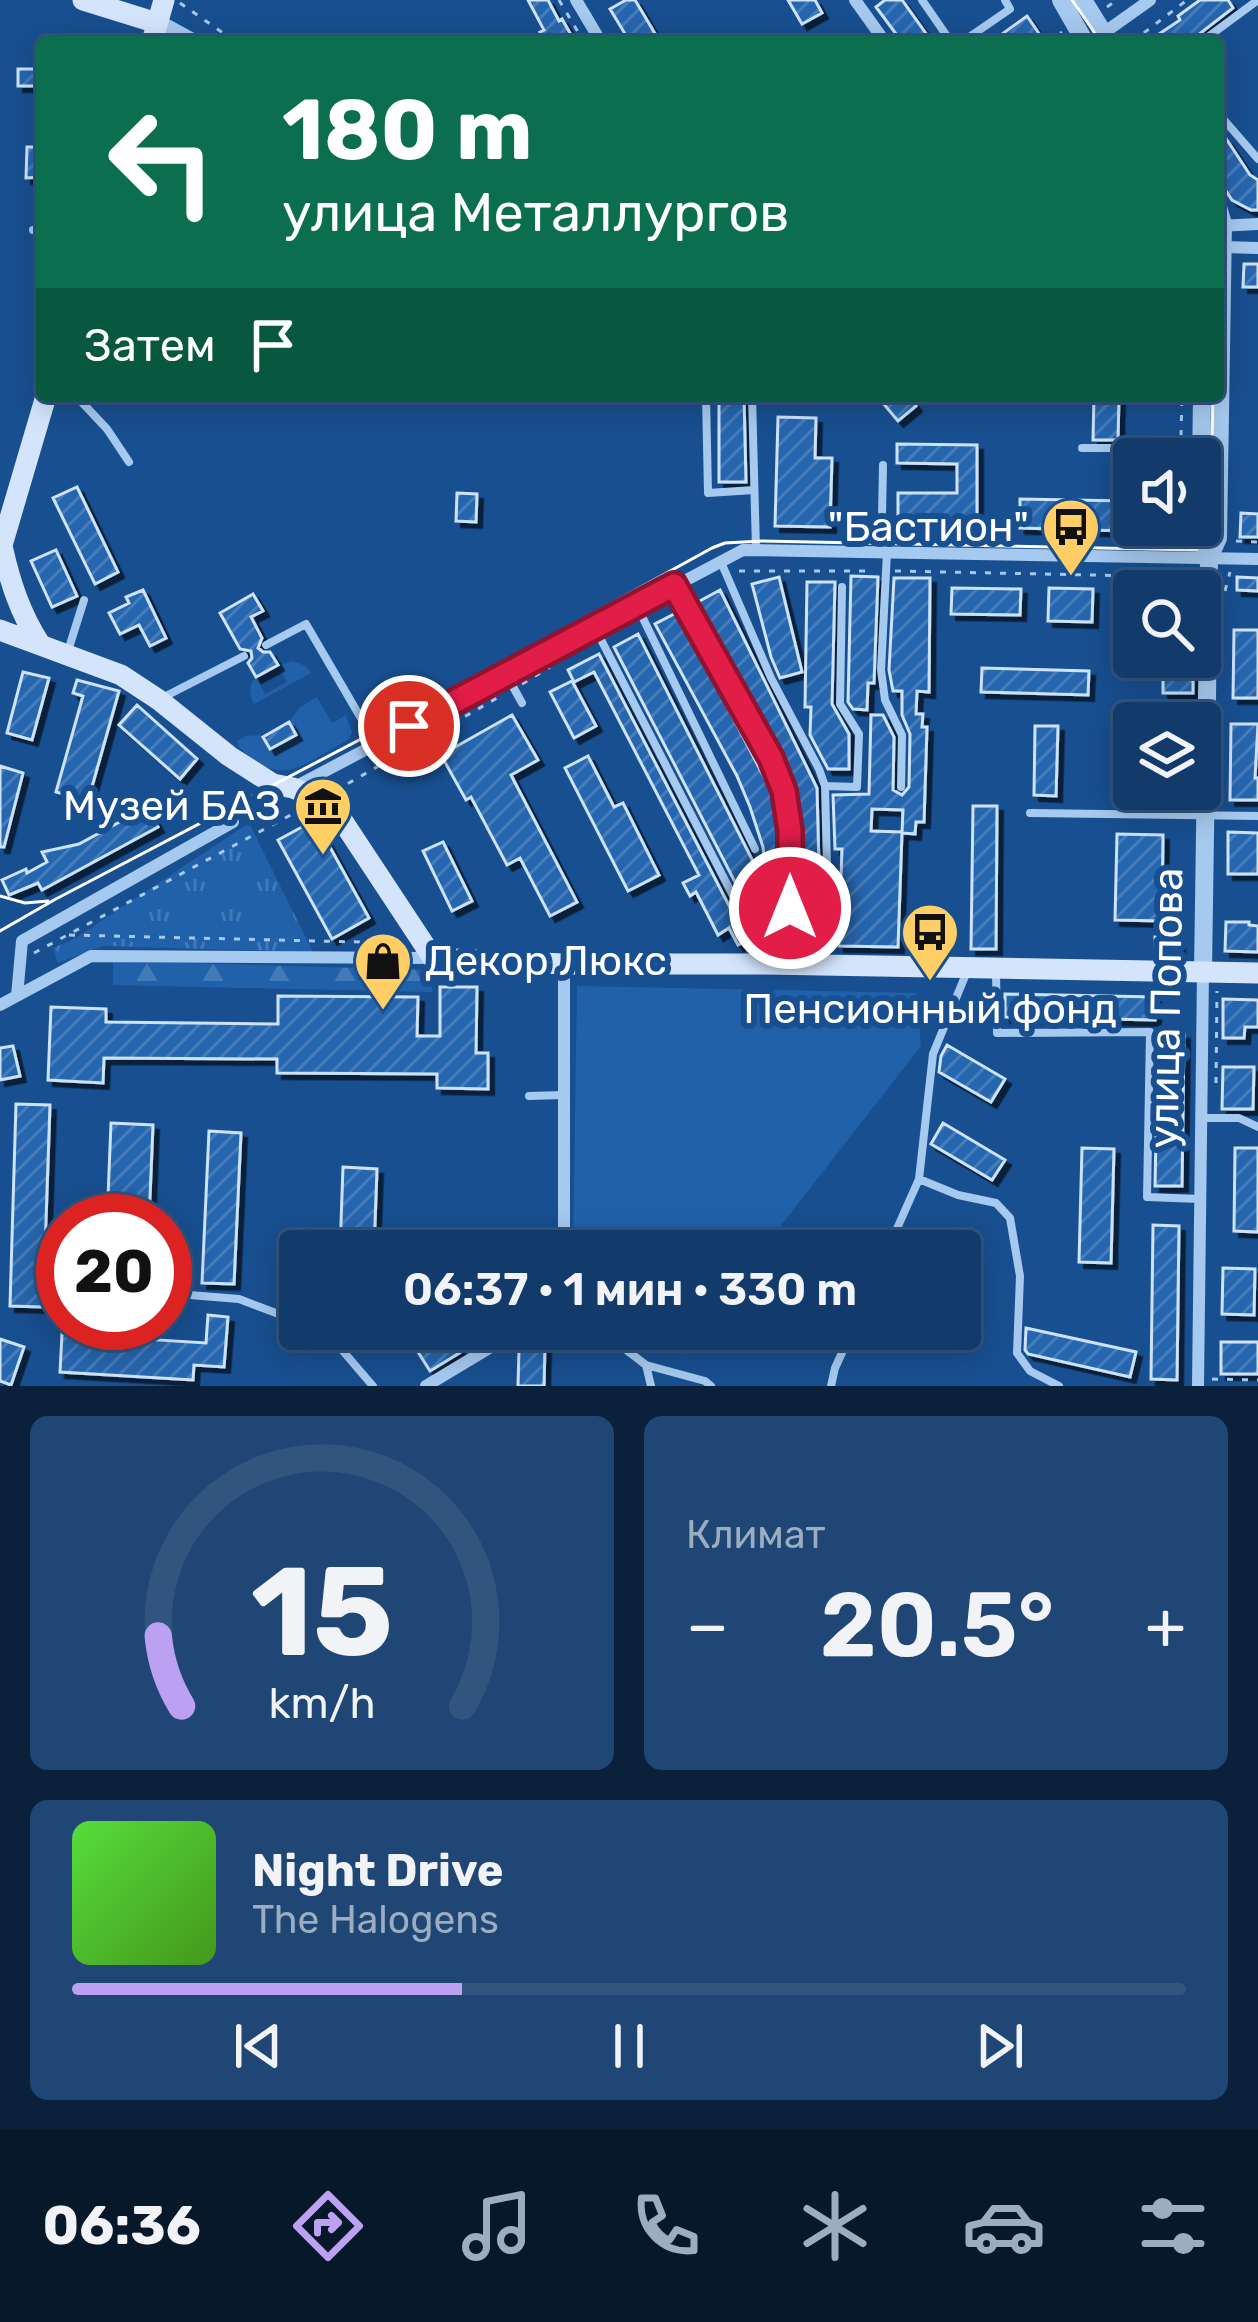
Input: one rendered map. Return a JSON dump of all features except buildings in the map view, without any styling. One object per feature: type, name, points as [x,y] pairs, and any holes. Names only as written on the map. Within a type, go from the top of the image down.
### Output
[{"type":"main road","points":[[82,0],[154,33],[164,0]]},
{"type":"main road","points":[[40,645],[24,620],[1,549],[44,402]]},
{"type":"main road","points":[[0,630],[121,675],[273,784],[320,799],[338,814],[429,951],[564,964],[1258,973]]},
{"type":"street","points":[[576,0],[597,36]]},
{"type":"street","points":[[855,0],[881,36]]},
{"type":"street","points":[[1061,0],[1093,36]]},
{"type":"street","points":[[1083,0],[1096,36]]},
{"type":"street","points":[[1102,36],[1150,0]]},
{"type":"street","points":[[1224,220],[1258,224]]},
{"type":"street","points":[[1224,247],[1258,248]]},
{"type":"street","name":"улица Попова","points":[[1193,438],[1201,402]]},
{"type":"street","name":"улица Попова","points":[[1198,1386],[1210,972],[1205,816],[1209,558],[1218,538],[1219,402]]},
{"type":"street","name":"улица Попова","points":[[1204,546],[1209,558]]},
{"type":"street","points":[[293,788],[743,550],[1258,559]]},
{"type":"street","points":[[17,996],[22,941],[233,822]]},
{"type":"street","points":[[0,1005],[92,956],[429,951]]},
{"type":"street","points":[[564,964],[564,1230]]},
{"type":"street","points":[[426,1386],[486,1350]]},
{"type":"lane","points":[[922,0],[947,36]]},
{"type":"lane","points":[[971,36],[1010,9],[1006,0]]},
{"type":"lane","points":[[1209,36],[1258,0]]},
{"type":"lane","points":[[1224,120],[1258,159]]},
{"type":"lane","points":[[82,402],[128,462]]},
{"type":"lane","points":[[706,402],[707,493],[754,490]]},
{"type":"lane","points":[[752,402],[756,550]]},
{"type":"lane","points":[[1082,448],[1113,448]]},
{"type":"lane","points":[[883,465],[887,552],[881,670],[885,700],[902,735],[901,787]]},
{"type":"lane","points":[[720,560],[825,787],[829,948]]},
{"type":"lane","points":[[674,585],[771,758],[784,791],[790,831],[790,946]]},
{"type":"lane","points":[[825,787],[857,787],[859,734],[840,704],[842,587]]},
{"type":"lane","points":[[67,655],[85,600]]},
{"type":"lane","points":[[636,604],[755,849]]},
{"type":"lane","points":[[266,645],[306,624],[376,743]]},
{"type":"lane","points":[[594,627],[746,921]]},
{"type":"lane","points":[[159,700],[244,656]]},
{"type":"lane","points":[[506,674],[522,703]]},
{"type":"lane","points":[[1030,813],[1258,816]]},
{"type":"lane","points":[[896,1230],[919,1179],[933,1054],[968,968]]},
{"type":"lane","points":[[996,970],[998,1033],[1150,1031],[1148,1197],[1200,1199]]},
{"type":"lane","points":[[529,1096],[565,1095]]},
{"type":"lane","points":[[1208,1118],[1239,1118],[1258,1127]]},
{"type":"lane","points":[[919,1179],[995,1203],[1010,1218],[1020,1276],[1017,1353],[1030,1371],[1059,1386]]},
{"type":"lane","points":[[192,1295],[239,1299],[279,1314]]},
{"type":"lane","points":[[342,1350],[373,1386]]},
{"type":"lane","points":[[626,1350],[646,1365],[711,1386]]},
{"type":"lane","points":[[831,1386],[844,1350]]},
{"type":"lane","points":[[646,1365],[651,1386]]},
{"type":"path","points":[[559,0],[580,36]]},
{"type":"path","points":[[1101,12],[1117,0]]},
{"type":"path","points":[[1140,36],[1187,0]]},
{"type":"path","points":[[178,2],[227,36]]},
{"type":"path","points":[[1057,36],[1068,28]]},
{"type":"path","points":[[1183,402],[1189,438]]},
{"type":"path","points":[[1225,608],[1233,559]]},
{"type":"path","points":[[33,953],[297,812]]},
{"type":"path","points":[[67,935],[429,951]]},
{"type":"path","points":[[1208,1118],[1210,972]]},
{"type":"green space","points":[[293,661],[311,673],[254,704],[250,690],[256,677],[265,694],[287,682],[278,665]]},
{"type":"green space","points":[[317,697],[332,723],[346,715],[352,732],[349,739],[305,764],[280,770],[253,760],[238,746],[237,741],[246,736],[261,735],[271,749],[295,735],[289,722],[300,707]]},
{"type":"green space","points":[[249,823],[313,952],[102,946],[58,963],[53,948],[74,939]]},
{"type":"green space","points":[[113,961],[433,970],[432,992],[113,985]]},
{"type":"green space","points":[[577,986],[916,993],[921,1046],[777,1230],[573,1230]]},
{"type":"tram line","points":[[1072,0],[1097,36]]},
{"type":"tram line","points":[[0,931],[725,543],[1196,550],[1210,530],[1213,402]]},
{"type":"tram line","points":[[0,896],[25,903],[48,901]]},
{"type":"place","name":"\"Бастион\"","points":[[1071,578]]},
{"type":"place","name":"Музей БАЗ","points":[[323,857]]},
{"type":"place","name":"Пенсионный фонд","points":[[930,983]]},
{"type":"place","name":"Декор Люкс","points":[[383,1012]]},
{"type":"route","points":[[409,726],[674,585],[771,758],[784,791],[790,831],[790,908]]}]
